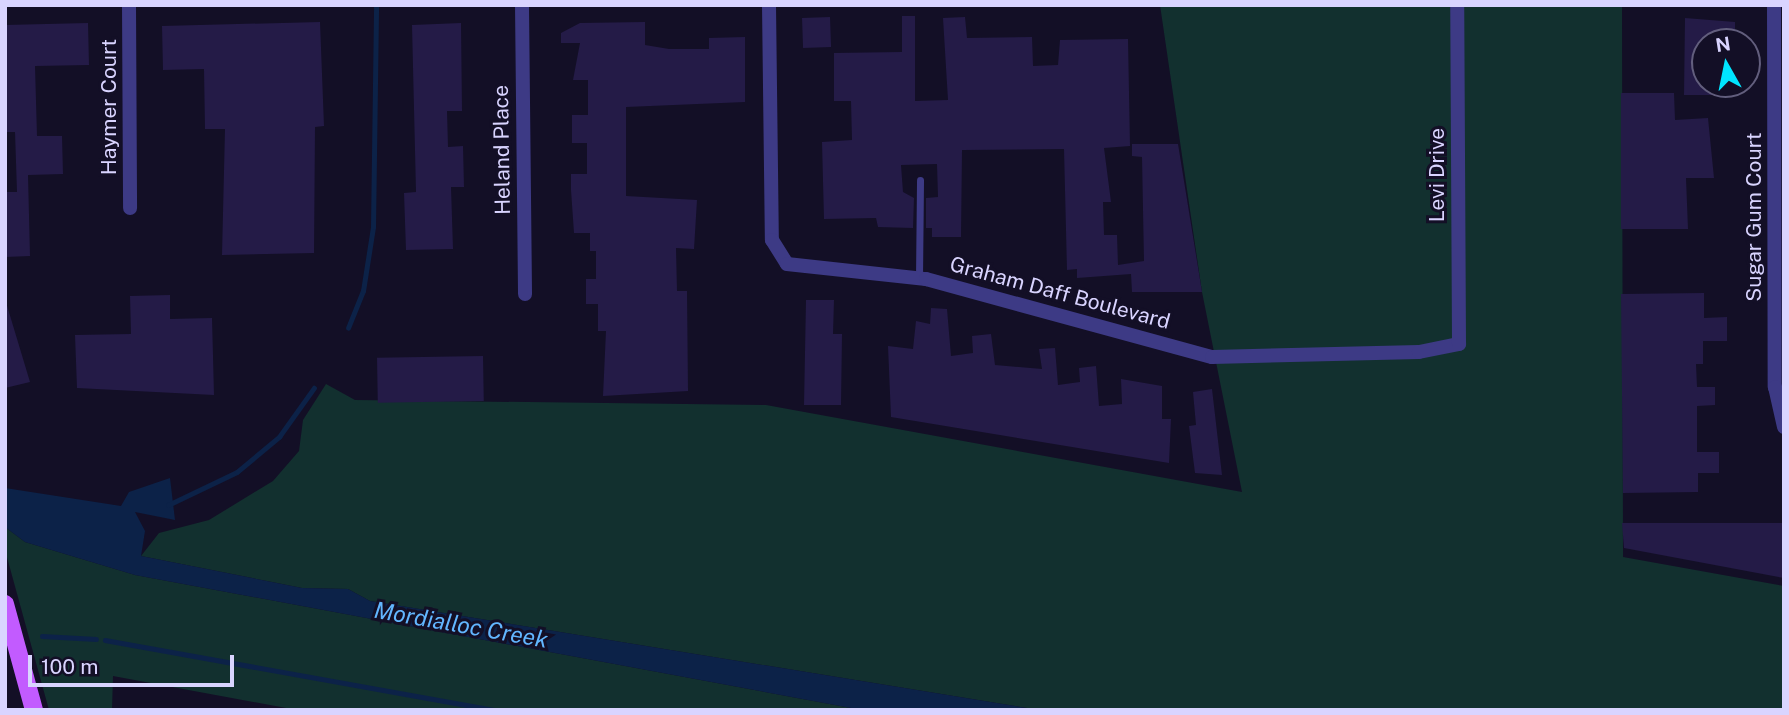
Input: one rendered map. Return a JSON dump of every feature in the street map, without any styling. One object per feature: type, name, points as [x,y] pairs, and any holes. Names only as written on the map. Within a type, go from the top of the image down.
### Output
[{"type":"main road","points":[[5,604],[34,710]]},
{"type":"street","name":"Haymer Court","points":[[129,5],[130,208]]},
{"type":"street","name":"Heland Place","points":[[522,5],[525,294]]},
{"type":"street","name":"Graham Daff Boulevard","points":[[769,5],[772,240],[778,257],[787,264],[919,278],[1024,301],[1212,357],[1419,352],[1459,344]]},
{"type":"street","name":"Levi Drive","points":[[1457,5],[1459,344]]},
{"type":"street","name":"Sugar Gum Court","points":[[1774,5],[1775,387],[1784,428]]},
{"type":"lane","points":[[919,278],[920,180]]},
{"type":"green space","points":[[1160,5],[1622,5],[1623,557],[1784,586],[1784,710],[1039,710],[370,601],[348,589],[302,588],[141,556],[159,533],[209,520],[273,481],[299,451],[303,420],[326,384],[355,400],[766,405],[1242,492],[1202,292]]},
{"type":"green space","points":[[5,527],[25,542],[135,575],[862,710],[297,710],[113,676],[112,710],[49,710],[5,550]]},
{"type":"water","name":"Mordialloc Creek","points":[[170,478],[175,520],[135,512],[145,531],[141,556],[302,588],[348,589],[370,601],[1039,710],[862,710],[135,575],[25,542],[5,527],[5,488],[121,506],[129,492]]},
{"type":"building","points":[[902,16],[915,16],[915,101],[948,100],[943,18],[965,17],[967,38],[1032,37],[1033,66],[1058,65],[1060,40],[1128,39],[1130,146],[1104,148],[1111,202],[1103,202],[1104,235],[1117,235],[1118,265],[1144,261],[1142,157],[1132,156],[1132,144],[1178,144],[1202,292],[1132,292],[1131,274],[1077,278],[1077,269],[1067,270],[1064,149],[962,150],[961,237],[932,237],[932,228],[926,228],[926,198],[938,197],[937,164],[901,165],[903,192],[914,198],[913,228],[878,227],[876,218],[824,219],[822,142],[852,140],[851,101],[834,101],[834,53],[902,52]]},
{"type":"building","points":[[830,17],[831,47],[803,48],[802,18]]},
{"type":"building","points":[[1685,18],[1735,22],[1735,28],[1691,28],[1691,95],[1684,95]]},
{"type":"building","points":[[320,22],[324,126],[315,127],[314,253],[222,255],[225,129],[205,129],[204,69],[163,70],[162,26]]},
{"type":"building","points":[[645,22],[645,45],[669,49],[709,49],[709,38],[745,37],[745,102],[626,107],[626,196],[697,200],[694,249],[676,248],[677,291],[687,291],[688,391],[603,396],[606,331],[598,331],[598,304],[586,304],[586,279],[596,279],[596,251],[590,251],[590,233],[574,233],[571,190],[571,174],[587,174],[587,143],[572,143],[572,115],[588,115],[588,80],[573,80],[580,43],[561,43],[561,33],[580,23]]},
{"type":"building","points":[[88,23],[89,65],[35,66],[37,136],[62,136],[63,174],[28,175],[30,256],[5,257],[5,192],[17,192],[15,132],[5,132],[5,25]]},
{"type":"building","points":[[461,23],[462,111],[447,111],[448,147],[463,146],[464,187],[451,187],[453,249],[406,250],[404,193],[416,192],[412,25]]},
{"type":"building","points":[[1621,93],[1674,93],[1675,120],[1708,118],[1714,178],[1686,178],[1688,229],[1621,229]]},
{"type":"building","points":[[1704,293],[1704,318],[1727,317],[1727,341],[1703,341],[1703,364],[1696,364],[1697,387],[1715,387],[1715,405],[1697,406],[1697,452],[1719,452],[1719,473],[1698,473],[1698,492],[1623,493],[1621,294]]},
{"type":"building","points":[[170,295],[170,319],[212,318],[214,395],[77,388],[75,335],[131,334],[130,296]]},
{"type":"building","points":[[5,299],[30,382],[5,388]]},
{"type":"building","points":[[806,300],[834,300],[833,334],[842,334],[841,405],[804,405]]},
{"type":"building","points":[[931,308],[947,309],[951,356],[973,353],[972,336],[991,334],[995,365],[1042,369],[1039,349],[1055,348],[1058,385],[1080,382],[1079,368],[1096,366],[1099,406],[1122,404],[1121,379],[1162,386],[1162,419],[1171,419],[1169,463],[891,417],[888,346],[913,349],[916,321],[930,324]]},
{"type":"building","points":[[483,356],[484,401],[378,403],[377,358]]},
{"type":"building","points":[[1212,389],[1222,475],[1195,473],[1189,426],[1196,425],[1193,392]]},
{"type":"building","points":[[1622,523],[1784,523],[1784,578],[1624,548]]},
{"type":"waterway","points":[[348,328],[363,291],[373,227],[376,5]]},
{"type":"waterway","points":[[168,505],[237,472],[279,437],[314,388]]},
{"type":"waterway","points":[[42,636],[96,639]]},
{"type":"waterway","points":[[105,640],[494,710]]}]
